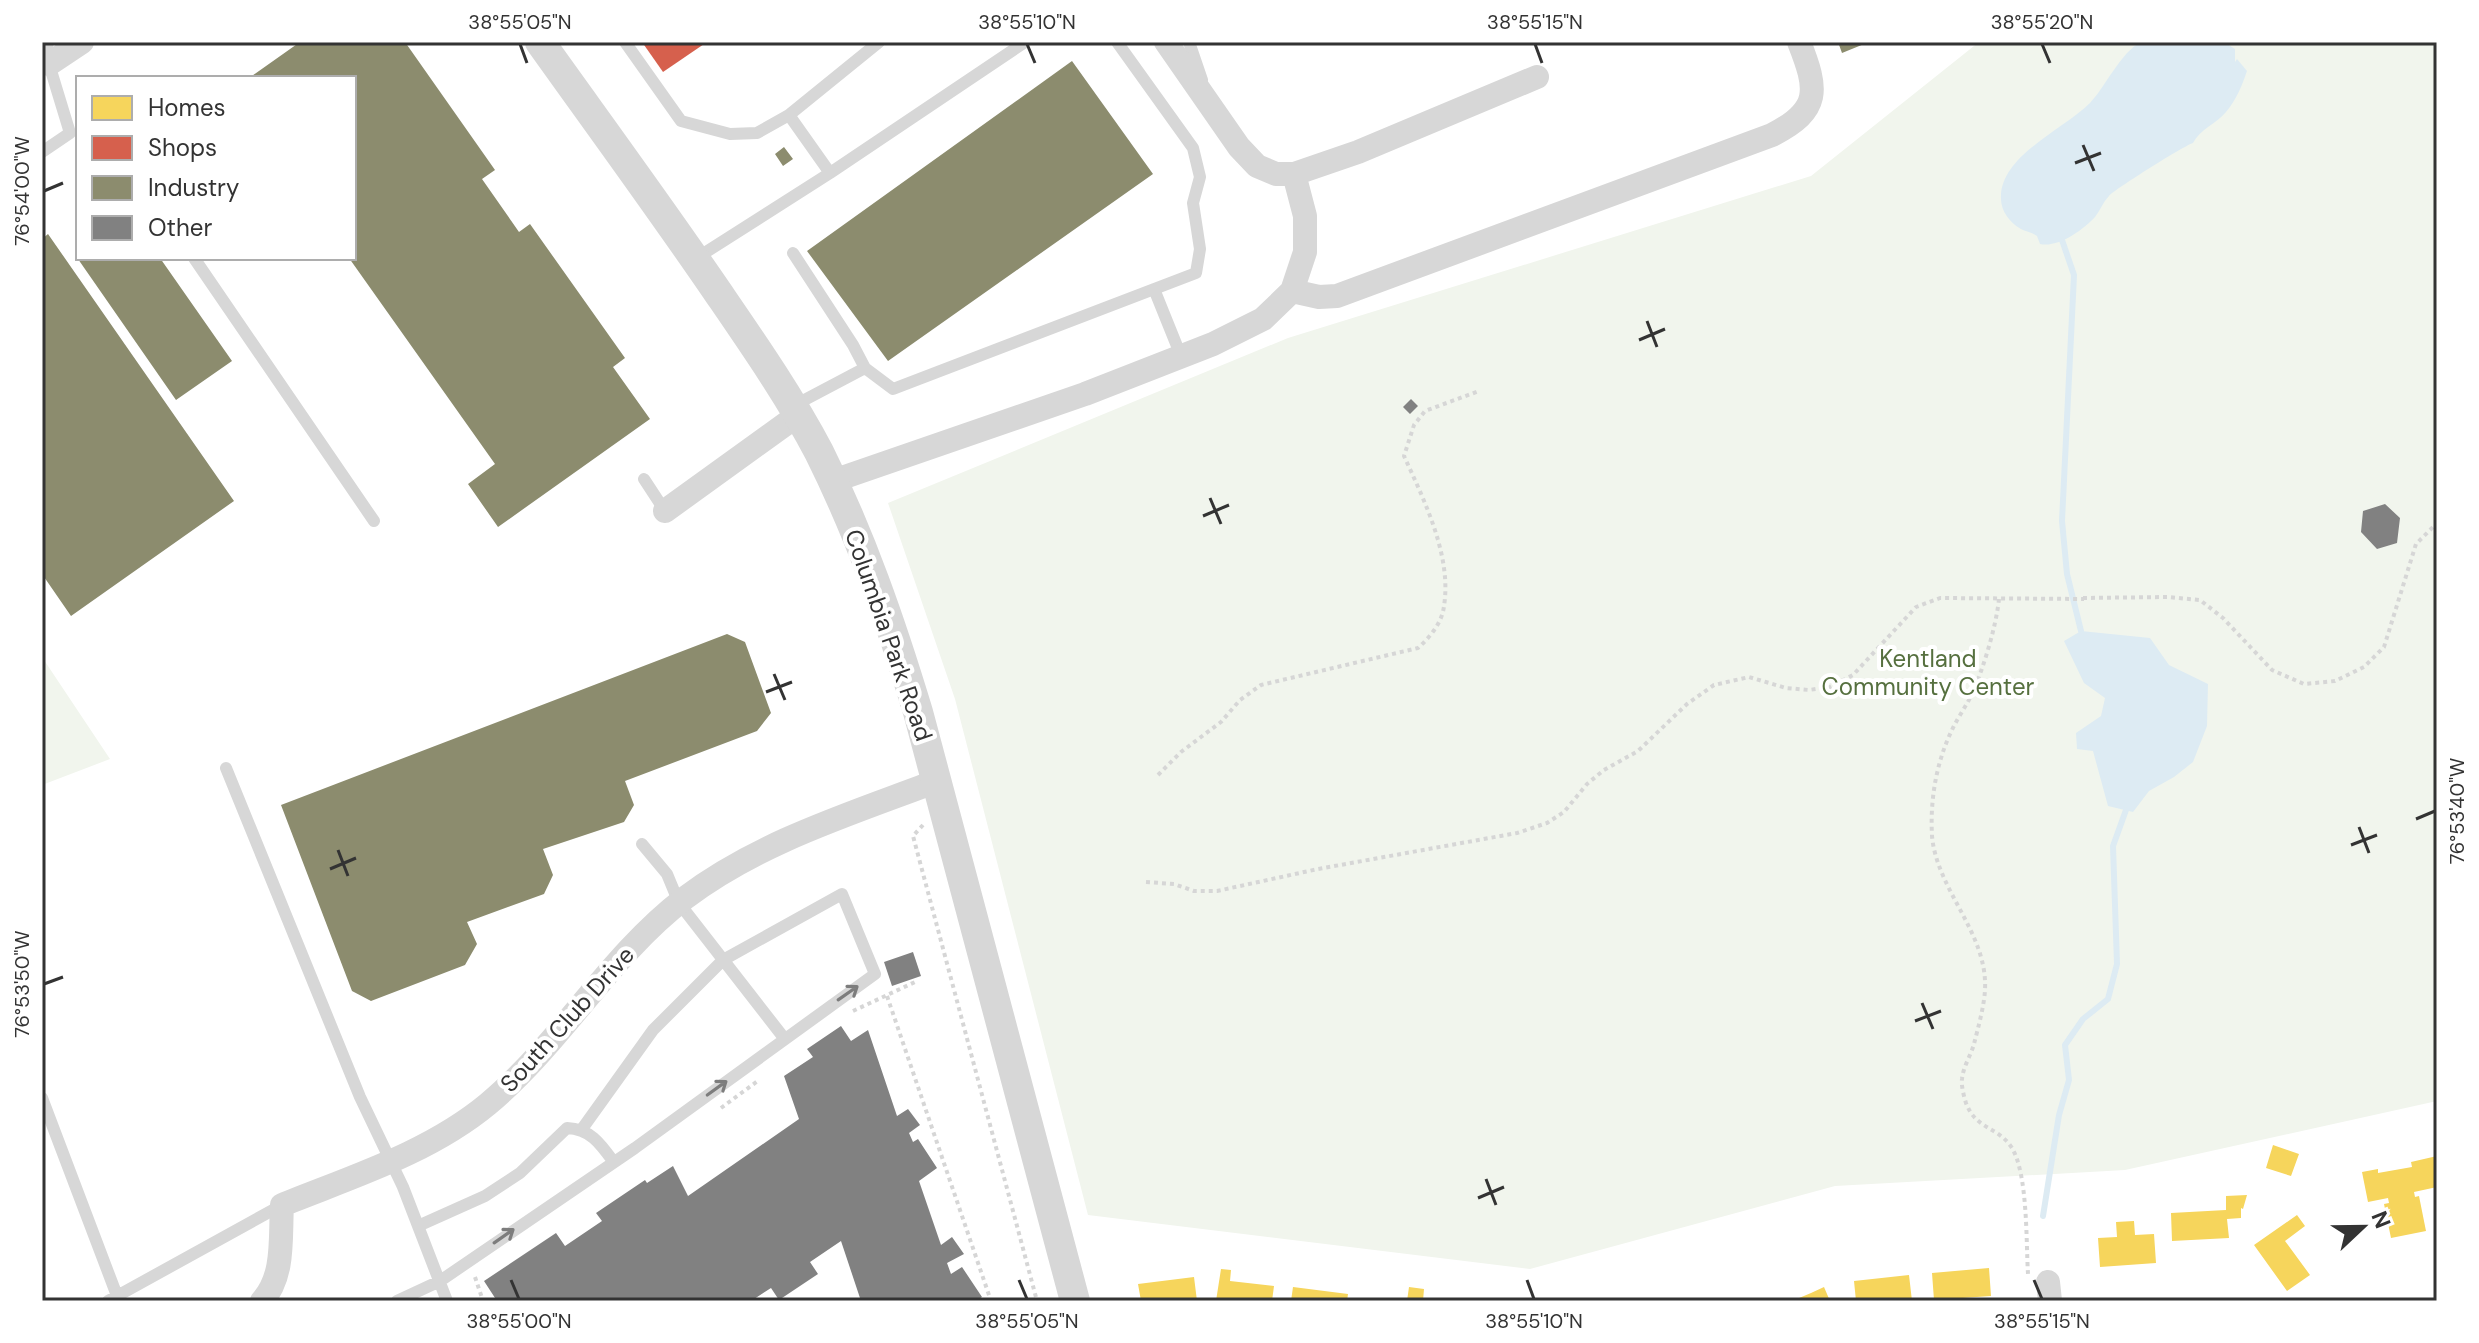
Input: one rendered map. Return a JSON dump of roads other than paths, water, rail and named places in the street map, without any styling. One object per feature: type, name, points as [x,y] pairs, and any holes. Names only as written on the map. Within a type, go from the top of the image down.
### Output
[{"type":"street","points":[[45,58],[82,42]]},
{"type":"street","name":"Columbia Park Road","points":[[540,42],[695,259],[796,411],[833,481],[870,567],[893,631],[940,796],[1075,1301]]},
{"type":"street","points":[[1166,42],[1239,147],[1257,166],[1276,174],[1294,174],[1358,152],[1537,77]]},
{"type":"street","points":[[1292,291],[1319,297],[1337,296],[1772,135],[1792,125],[1810,105],[1812,81],[1799,42]]},
{"type":"street","points":[[833,481],[1085,394],[1263,319],[1292,291],[1305,252],[1305,216],[1294,174]]},
{"type":"street","points":[[665,511],[796,411]]},
{"type":"street","name":"South Club Drive","points":[[282,1205],[390,1161],[437,1138],[488,1104],[551,1041],[656,921],[731,866],[767,848],[940,796]]},
{"type":"street","points":[[262,1301],[274,1285],[279,1263],[282,1205]]},
{"type":"lane","points":[[625,42],[681,121],[730,134],[757,133],[789,115],[879,42]]},
{"type":"lane","points":[[695,259],[1025,42]]},
{"type":"lane","points":[[793,253],[865,368],[893,389],[1196,273],[1200,249],[1193,203],[1200,177],[1193,148],[1117,42]]},
{"type":"lane","points":[[1189,42],[1211,106]]},
{"type":"lane","points":[[42,152],[74,134],[45,58]]},
{"type":"lane","points":[[789,115],[830,173]]},
{"type":"lane","points":[[195,260],[374,521]]},
{"type":"lane","points":[[1154,289],[1181,356]]},
{"type":"lane","points":[[796,411],[865,368]]},
{"type":"lane","points":[[644,479],[665,511]]},
{"type":"lane","points":[[226,768],[447,1301]]},
{"type":"lane","points":[[642,844],[667,874],[679,903],[784,1038]]},
{"type":"lane","points":[[397,1301],[440,1281],[635,1148],[875,974],[842,894],[723,960],[653,1030],[582,1129]]},
{"type":"lane","points":[[42,1098],[115,1300],[282,1205]]},
{"type":"lane","points":[[418,1226],[485,1196],[520,1173],[567,1128],[582,1129],[599,1142],[613,1161]]},
{"type":"waterway","points":[[2062,240],[2074,275],[2062,521],[2067,574],[2081,631]]},
{"type":"waterway","points":[[2043,1216],[2059,1115],[2069,1080],[2065,1045],[2083,1019],[2108,999],[2117,964],[2113,846],[2126,810]]},
{"type":"park label","name":"Kentland Community Center","points":[[1928,672]]}]
